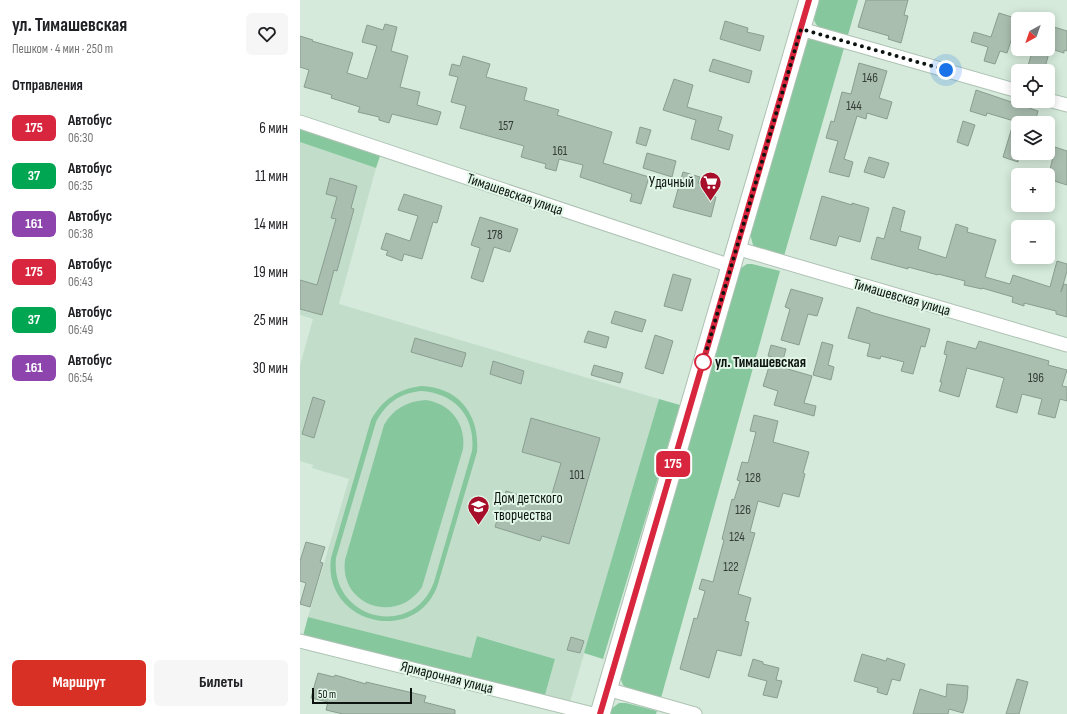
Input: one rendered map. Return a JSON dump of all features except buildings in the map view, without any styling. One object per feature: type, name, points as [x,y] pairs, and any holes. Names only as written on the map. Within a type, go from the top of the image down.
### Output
[{"type":"main road","points":[[600,714],[809,0]]},
{"type":"street","points":[[801,29],[1011,89]]},
{"type":"street","points":[[1055,102],[1067,105]]},
{"type":"street","name":"Тимашевская улица","points":[[300,122],[734,257],[1067,345]]},
{"type":"street","name":"Ярмарочная улица","points":[[300,641],[593,714]]},
{"type":"street","points":[[607,689],[695,714]]},
{"type":"shaded area","name":"Дом детского творчества","points":[[300,142],[376,168],[339,304],[659,399],[570,702],[545,695],[555,659],[478,636],[471,658],[308,617],[349,479],[312,468],[313,465],[300,461],[300,365],[313,319],[300,315]]},
{"type":"green space","points":[[818,0],[858,0],[848,35],[819,27],[816,24],[814,14]]},
{"type":"green space","points":[[811,38],[844,48],[784,256],[757,248],[753,245],[749,230],[806,41]]},
{"type":"green space","points":[[300,129],[380,156],[376,168],[300,142]]},
{"type":"green space","points":[[747,264],[780,271],[661,698],[627,688],[623,685],[620,677],[736,275],[741,268]]},
{"type":"green space","points":[[421,386],[446,392],[456,398],[464,406],[471,415],[475,426],[477,452],[438,584],[427,604],[411,616],[393,621],[373,619],[355,612],[341,599],[332,581],[331,558],[371,420],[386,401],[398,393]],"holes":[[[421,391],[444,396],[461,409],[467,418],[470,428],[472,451],[434,582],[424,600],[409,611],[392,616],[375,615],[359,608],[346,596],[338,579],[336,558],[376,422],[380,415],[394,400],[407,394]]]},
{"type":"green space","points":[[659,399],[680,405],[603,659],[584,653]]},
{"type":"green space","points":[[426,400],[443,406],[455,417],[462,431],[463,449],[422,587],[411,599],[399,605],[385,607],[372,605],[360,599],[351,589],[346,576],[345,560],[384,425],[392,414],[401,407],[413,402]]},
{"type":"green space","points":[[308,617],[471,658],[477,636],[555,659],[545,695],[303,636]]},
{"type":"green space","points":[[619,703],[626,703],[657,711],[656,714],[609,714],[611,709]]},
{"type":"bus line","name":"175","points":[[600,714],[809,0]]},
{"type":"place","name":"Удачный","points":[[710,202]]},
{"type":"place","name":"ул. Тимашевская","points":[[703,362]]},
{"type":"place","name":"Дом детского творчества","points":[[478,526]]},
{"type":"route","points":[[703,362],[801,29],[946,70]]}]
